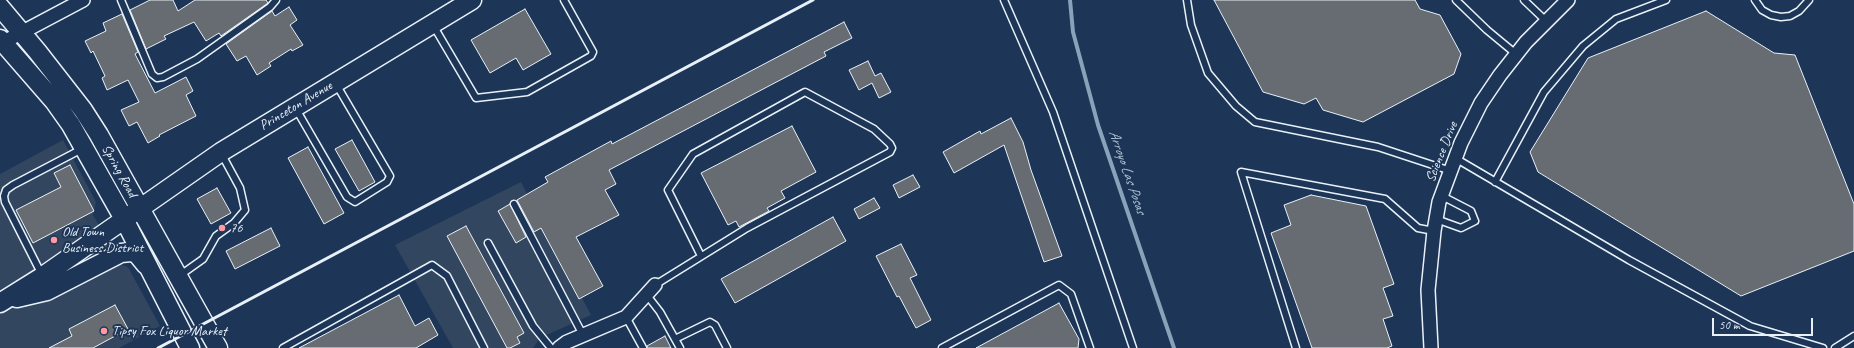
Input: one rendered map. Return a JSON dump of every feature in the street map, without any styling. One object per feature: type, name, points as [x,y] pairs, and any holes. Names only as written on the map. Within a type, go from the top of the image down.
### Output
[{"type":"main road","name":"Princeton Avenue","points":[[1,303],[43,276],[221,152],[472,0]]},
{"type":"main road","name":"Spring Road","points":[[0,7],[22,32],[83,110],[99,135],[218,348]]},
{"type":"main road","name":"Spring Road","points":[[1,42],[54,101],[85,148],[124,219],[190,348]]},
{"type":"main road","points":[[1,303],[47,291],[121,253],[131,252],[137,254],[152,274]]},
{"type":"street","points":[[1,42],[83,0]]},
{"type":"street","name":"Science Drive","points":[[1431,348],[1428,290],[1435,225],[1442,196],[1455,158],[1481,103],[1500,75],[1516,54],[1546,21],[1568,0]]},
{"type":"street","points":[[560,348],[567,342],[626,317],[650,290]]},
{"type":"lane","points":[[121,0],[152,74],[157,78],[163,77],[197,59],[270,7],[276,0]]},
{"type":"lane","points":[[432,24],[476,98],[527,92],[591,56],[593,52],[564,0]]},
{"type":"lane","points":[[1004,0],[1053,112],[1133,348]]},
{"type":"lane","points":[[1186,0],[1191,25],[1208,73],[1236,106],[1255,122],[1378,147],[1451,171]]},
{"type":"lane","points":[[1456,0],[1487,30],[1516,54]]},
{"type":"lane","points":[[1524,0],[1546,21]]},
{"type":"lane","points":[[1495,182],[1544,92],[1583,46],[1616,19],[1666,0]]},
{"type":"lane","points":[[1755,0],[1762,10],[1771,15],[1781,17],[1790,16],[1799,12],[1809,0]]},
{"type":"lane","points":[[295,107],[347,197],[355,202],[387,182],[390,176],[335,82]]},
{"type":"lane","points":[[680,348],[660,312],[650,290],[747,228],[890,152],[892,148],[890,144],[874,129],[805,92],[693,154],[668,190],[701,256]]},
{"type":"lane","points":[[43,276],[5,202],[4,196],[6,190],[13,185],[85,148]]},
{"type":"lane","points":[[179,276],[203,258],[216,236],[234,224],[244,210],[240,188],[221,152]]},
{"type":"lane","points":[[1455,158],[1629,260],[1750,326],[1823,348]]},
{"type":"lane","points":[[1296,348],[1241,172],[1385,199],[1418,228],[1435,225],[1461,228],[1475,221],[1471,211],[1442,196]]},
{"type":"lane","points":[[514,204],[583,335]]},
{"type":"lane","points":[[488,243],[533,326],[551,348]]},
{"type":"lane","points":[[284,348],[432,266],[447,276],[484,348]]},
{"type":"lane","points":[[942,348],[1059,285],[1071,294],[1090,348]]},
{"type":"lane","points":[[626,317],[643,348]]},
{"type":"lane","points":[[675,339],[710,322],[714,325],[727,348]]},
{"type":"lane","points":[[1834,348],[1854,336]]},
{"type":"shaded area","name":"Old Town Business District","points":[[63,140],[96,202],[93,215],[122,265],[128,267],[160,326],[119,348],[0,348],[0,174]]},
{"type":"shaded area","points":[[521,182],[591,315],[540,338],[533,348],[453,348],[395,245]]},
{"type":"building","points":[[150,0],[173,0],[178,11],[195,0],[266,0],[268,3],[221,36],[219,33],[206,41],[194,22],[164,36],[166,39],[146,49],[130,10]]},
{"type":"building","points":[[1214,0],[1415,0],[1420,9],[1440,15],[1461,54],[1454,74],[1363,122],[1323,110],[1316,98],[1304,104],[1263,92]]},
{"type":"building","points":[[289,7],[297,20],[290,25],[303,45],[292,51],[291,49],[269,63],[271,66],[257,75],[246,56],[237,61],[226,44],[272,11],[275,16]]},
{"type":"building","points":[[525,9],[551,54],[523,70],[516,58],[490,73],[471,40]]},
{"type":"building","points":[[1706,11],[1774,53],[1795,55],[1854,204],[1854,251],[1741,296],[1538,172],[1530,152],[1588,58]]},
{"type":"building","points":[[122,14],[138,52],[135,54],[155,93],[186,77],[193,91],[186,95],[196,116],[159,135],[160,136],[148,143],[137,122],[129,126],[121,110],[139,102],[128,80],[107,90],[102,78],[105,76],[93,51],[91,53],[85,41],[106,31],[103,23]]},
{"type":"building","points":[[844,22],[852,38],[824,52],[826,56],[609,170],[616,184],[605,190],[619,215],[576,237],[603,286],[579,299],[541,228],[534,232],[517,200],[548,182],[545,177],[611,141],[612,144]]},
{"type":"building","points":[[868,61],[875,76],[881,73],[891,92],[879,98],[872,83],[859,90],[849,70]]},
{"type":"building","points":[[1011,118],[1023,142],[1031,170],[1062,256],[1044,262],[1004,145],[954,173],[943,152],[980,131],[981,134]]},
{"type":"building","points":[[792,126],[816,172],[781,191],[785,198],[767,208],[769,211],[739,227],[736,221],[728,225],[701,173]]},
{"type":"building","points":[[352,140],[375,182],[359,191],[335,149]]},
{"type":"building","points":[[308,147],[344,213],[324,224],[288,158]]},
{"type":"building","points":[[70,165],[94,211],[33,243],[16,210],[61,187],[54,173]]},
{"type":"building","points":[[913,175],[920,187],[899,198],[893,185]]},
{"type":"building","points":[[217,188],[231,213],[211,224],[197,199]]},
{"type":"building","points":[[1311,195],[1366,206],[1394,284],[1383,288],[1393,316],[1383,319],[1392,346],[1387,348],[1312,348],[1271,233],[1291,225],[1284,205]]},
{"type":"building","points":[[874,198],[880,208],[859,219],[854,209]]},
{"type":"building","points":[[510,204],[526,237],[516,243],[498,211]]},
{"type":"building","points":[[833,217],[846,241],[735,303],[721,279]]},
{"type":"building","points":[[466,226],[524,333],[517,337],[520,343],[510,348],[507,348],[447,236]]},
{"type":"building","points":[[271,228],[280,246],[235,269],[226,251]]},
{"type":"building","points":[[901,244],[917,275],[910,278],[931,320],[916,328],[899,296],[897,297],[876,256]]},
{"type":"building","points":[[399,295],[415,326],[429,318],[438,335],[416,348],[299,348]]},
{"type":"building","points":[[1059,303],[1079,339],[1078,348],[976,348]]},
{"type":"building","points":[[115,305],[128,329],[93,348],[49,348],[72,336],[69,329]]},
{"type":"building","points":[[665,336],[671,348],[647,348],[647,346]]},
{"type":"waterway","name":"Arroyo Las Posas","points":[[1070,0],[1073,32],[1098,125],[1174,348]]},
{"type":"railway","points":[[158,348],[813,0]]},
{"type":"place","name":"76","points":[[222,228]]},
{"type":"place","name":"Old Town Business District","points":[[54,240]]},
{"type":"place","name":"Tipsy Fox Liquor Market","points":[[104,331]]}]
